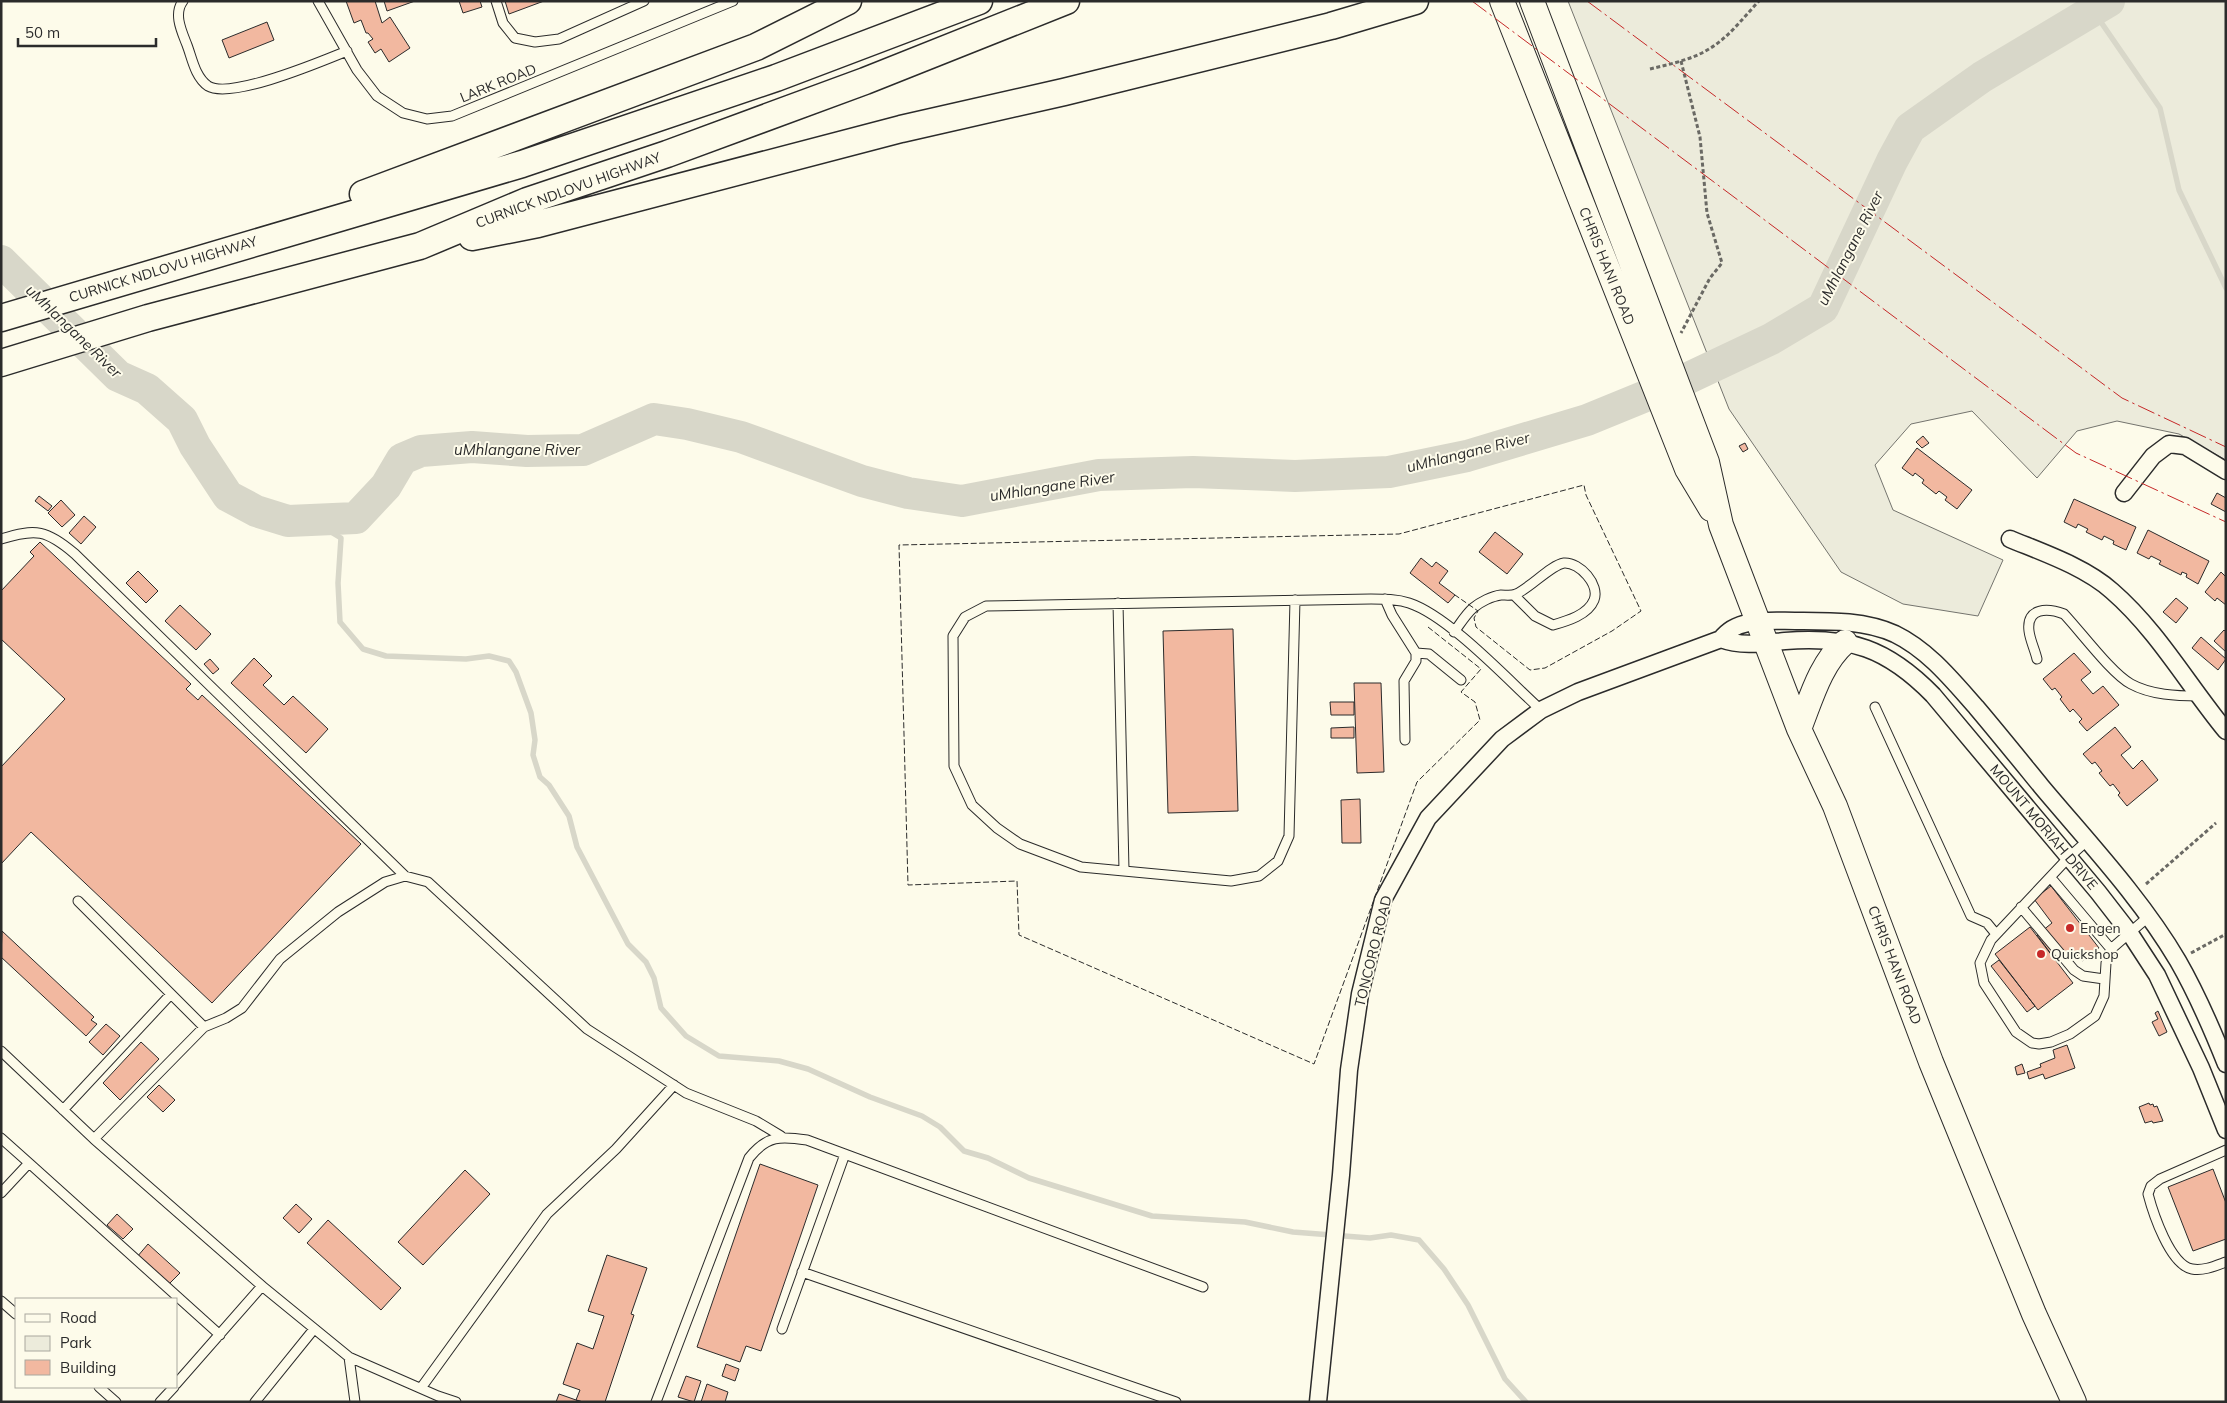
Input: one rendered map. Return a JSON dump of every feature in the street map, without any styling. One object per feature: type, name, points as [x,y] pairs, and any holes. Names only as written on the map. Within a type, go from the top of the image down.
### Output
[{"type":"main road","points":[[236,248],[334,204],[756,47],[848,1]]},
{"type":"main road","name":"CURNICK NDLOVU HIGHWAY","points":[[1,318],[531,161],[776,78],[979,1]]},
{"type":"main road","name":"CURNICK NDLOVU HIGHWAY","points":[[8,361],[148,318],[420,246],[528,201],[667,154],[856,85],[1066,1]]},
{"type":"main road","points":[[420,246],[538,224],[901,129],[1064,92],[1331,26],[1415,1]]},
{"type":"main road","name":"CHRIS HANI ROAD","points":[[1502,1],[1615,287],[1697,466],[1800,729],[1835,806],[1935,1071],[2034,1314],[2074,1402]]},
{"type":"main road","name":"CHRIS HANI ROAD","points":[[1532,1],[1638,280],[1697,466]]},
{"type":"main road","points":[[1800,729],[1825,667],[1835,651],[1845,642]]},
{"type":"street","points":[[2124,493],[2153,456],[2169,444],[2185,446],[2224,470]]},
{"type":"street","points":[[2010,538],[2069,564],[2112,590],[2151,631],[2226,731]]},
{"type":"street","name":"MOUNT MORIAH DRIVE","points":[[1762,632],[1850,622],[1875,627],[1895,634],[1918,648],[1945,672],[2087,841],[2148,917],[2178,961],[2226,1064]]},
{"type":"street","name":"TONCORO ROAD","points":[[1721,640],[1726,633],[1734,628],[1762,632]]},
{"type":"street","name":"TONCORO ROAD","points":[[1318,1402],[1341,1175],[1349,1070],[1360,994],[1383,900],[1428,818],[1502,739],[1541,710],[1578,692],[1721,640],[1740,644],[1762,632]]},
{"type":"street","name":"MOUNT MORIAH DRIVE","points":[[1762,632],[1845,642],[1868,648],[1891,659],[1913,675],[1933,695],[2069,857],[2129,932],[2158,974],[2201,1068],[2226,1130]]},
{"type":"lane","points":[[183,1],[180,5],[178,17],[198,77],[208,86],[223,90],[242,87],[308,67],[347,51]]},
{"type":"lane","name":"LARK ROAD","points":[[318,1],[357,70],[377,96],[403,113],[427,119],[452,116],[733,1]]},
{"type":"lane","points":[[496,1],[504,23],[515,38],[536,42],[559,40],[644,1]]},
{"type":"lane","points":[[1,539],[34,531],[55,537],[405,876],[428,882],[587,1029],[686,1093],[756,1121],[781,1136],[807,1140],[1203,1287]]},
{"type":"lane","points":[[1454,632],[1473,608],[1484,601],[1498,595],[1514,595],[1555,566],[1564,563],[1575,565],[1584,570],[1595,592],[1594,600],[1589,606],[1570,620],[1553,625],[1534,616],[1514,595]]},
{"type":"lane","points":[[1385,599],[1392,615],[1416,653],[1416,661],[1404,681],[1405,740]]},
{"type":"lane","points":[[1294,600],[1289,836],[1278,861],[1259,876],[1231,881],[1081,867],[1020,844],[997,828],[972,805],[954,766],[953,636],[965,617],[986,606],[1118,603],[1294,600],[1385,599],[1410,604],[1435,616],[1541,710]]},
{"type":"lane","points":[[1118,603],[1124,870]]},
{"type":"lane","points":[[2037,659],[2029,630],[2031,619],[2041,610],[2052,609],[2064,614],[2118,674],[2131,684],[2155,692],[2181,696],[2200,696]]},
{"type":"lane","points":[[1416,653],[1429,654],[1460,680]]},
{"type":"lane","points":[[1875,706],[1971,916],[1987,923],[1996,934]]},
{"type":"lane","points":[[2087,841],[2021,907],[1996,934],[1984,952],[1980,963],[1984,983],[2016,1032],[2025,1040],[2039,1044],[2051,1042],[2070,1034],[2094,1016],[2104,996],[2106,963],[2111,949],[2148,917]]},
{"type":"lane","points":[[94,1139],[204,1027],[226,1018],[242,1008],[280,959],[338,912],[385,882],[405,876]]},
{"type":"lane","points":[[2051,878],[2111,949]]},
{"type":"lane","points":[[78,901],[204,1027]]},
{"type":"lane","points":[[2021,907],[2074,970],[2083,976],[2104,979]]},
{"type":"lane","points":[[63,1110],[172,994]]},
{"type":"lane","points":[[1,1051],[94,1139],[262,1286],[349,1357],[456,1402]]},
{"type":"lane","points":[[421,1388],[547,1214],[616,1149],[674,1085]]},
{"type":"lane","points":[[656,1402],[749,1158],[759,1145],[781,1136]]},
{"type":"lane","points":[[1,1138],[220,1335]]},
{"type":"lane","points":[[2226,1150],[2160,1179],[2151,1186],[2148,1194],[2159,1229],[2180,1264],[2190,1269],[2201,1270],[2226,1262]]},
{"type":"lane","points":[[782,1329],[845,1154]]},
{"type":"lane","points":[[1,1193],[29,1163]]},
{"type":"lane","points":[[802,1272],[1176,1402]]},
{"type":"lane","points":[[178,1382],[262,1286]]},
{"type":"lane","points":[[1,1301],[15,1313]]},
{"type":"lane","points":[[255,1402],[314,1329]]},
{"type":"lane","points":[[349,1357],[355,1402]]},
{"type":"lane","points":[[100,1388],[116,1402]]},
{"type":"lane","points":[[160,1402],[172,1388]]},
{"type":"path","points":[[1650,69],[1681,61],[1709,50],[1725,37],[1759,1]]},
{"type":"path","points":[[1681,61],[1700,137],[1707,214],[1722,263],[1710,278],[1682,332]]},
{"type":"path","points":[[2132,896],[2216,823]]},
{"type":"path","points":[[2178,961],[2226,934]]},
{"type":"green space","points":[[1568,1],[2226,1],[2226,460],[2179,434],[2117,421],[2077,431],[2037,478],[1972,411],[1911,424],[1875,465],[1893,510],[2003,560],[1978,616],[1903,604],[1841,572],[1729,409]]},
{"type":"building","points":[[346,1],[375,1],[382,23],[390,17],[410,48],[389,62],[381,49],[375,53],[368,42],[373,39],[366,33],[361,20],[354,23]]},
{"type":"building","points":[[384,1],[415,1],[387,11]]},
{"type":"building","points":[[459,1],[480,1],[482,7],[463,13]]},
{"type":"building","points":[[505,1],[544,1],[509,14]]},
{"type":"building","points":[[267,22],[274,40],[229,58],[222,40]]},
{"type":"building","points":[[1923,436],[1929,443],[1922,448],[1916,442]]},
{"type":"building","points":[[1745,443],[1748,449],[1743,452],[1739,446]]},
{"type":"building","points":[[1917,448],[1972,490],[1957,509],[1945,500],[1947,497],[1939,491],[1936,494],[1922,483],[1924,480],[1915,473],[1913,476],[1902,468]]},
{"type":"building","points":[[2217,493],[2226,498],[2226,512],[2211,504]]},
{"type":"building","points":[[39,496],[52,506],[48,511],[35,501]]},
{"type":"building","points":[[2074,499],[2136,527],[2126,550],[2113,544],[2114,541],[2104,536],[2102,540],[2086,532],[2088,529],[2078,524],[2076,528],[2064,522]]},
{"type":"building","points":[[61,500],[75,515],[62,527],[48,513]]},
{"type":"building","points":[[84,516],[96,527],[81,544],[69,533]]},
{"type":"building","points":[[2148,530],[2209,561],[2198,584],[2186,577],[2187,574],[2182,572],[2181,575],[2159,564],[2161,561],[2151,556],[2149,559],[2137,553]]},
{"type":"building","points":[[1495,532],[1523,554],[1507,574],[1479,552]]},
{"type":"building","points":[[40,542],[191,684],[186,689],[198,700],[202,695],[361,844],[212,1003],[31,832],[1,864],[1,767],[65,699],[1,639],[1,591],[34,556],[30,552]]},
{"type":"building","points":[[1421,558],[1432,567],[1436,562],[1448,571],[1439,583],[1455,595],[1448,603],[1410,573]]},
{"type":"building","points":[[138,571],[158,591],[146,603],[126,583]]},
{"type":"building","points":[[2221,572],[2226,577],[2226,605],[2217,598],[2215,601],[2205,592]]},
{"type":"building","points":[[2176,598],[2188,608],[2176,623],[2163,612]]},
{"type":"building","points":[[180,605],[211,634],[196,650],[165,621]]},
{"type":"building","points":[[1233,629],[1238,811],[1168,813],[1163,631]]},
{"type":"building","points":[[2224,630],[2226,632],[2226,652],[2214,641]]},
{"type":"building","points":[[2201,637],[2226,659],[2218,670],[2192,648]]},
{"type":"building","points":[[2074,653],[2091,672],[2081,680],[2093,694],[2103,686],[2119,705],[2087,731],[2079,722],[2082,719],[2073,709],[2070,712],[2060,699],[2062,697],[2055,688],[2052,690],[2043,679]]},
{"type":"building","points":[[254,658],[272,676],[263,685],[284,705],[293,696],[328,729],[306,753],[231,683]]},
{"type":"building","points":[[210,659],[219,669],[213,674],[204,664]]},
{"type":"building","points":[[1354,683],[1381,683],[1384,772],[1357,773]]},
{"type":"building","points":[[1330,702],[1354,702],[1354,715],[1331,715]]},
{"type":"building","points":[[1354,727],[1354,738],[1331,738],[1331,728]]},
{"type":"building","points":[[2115,727],[2131,747],[2121,755],[2133,769],[2142,760],[2158,780],[2127,806],[2118,795],[2120,793],[2113,784],[2110,786],[2099,773],[2102,771],[2095,762],[2092,764],[2083,754]]},
{"type":"building","points":[[1360,799],[1361,843],[1342,843],[1341,800]]},
{"type":"building","points":[[2051,886],[2099,948],[2082,961],[2073,950],[2057,962],[2037,935],[2052,923],[2034,899]]},
{"type":"building","points":[[2030,927],[2073,983],[2038,1010],[1995,954]]},
{"type":"building","points":[[2,931],[94,1017],[91,1020],[97,1024],[86,1036],[1,957]]},
{"type":"building","points":[[1999,960],[2035,1006],[2027,1012],[1991,966]]},
{"type":"building","points":[[2158,1011],[2167,1032],[2159,1036],[2152,1022],[2158,1019],[2155,1013]]},
{"type":"building","points":[[106,1024],[120,1036],[103,1055],[89,1042]]},
{"type":"building","points":[[141,1042],[159,1059],[120,1100],[103,1083]]},
{"type":"building","points":[[2067,1045],[2075,1068],[2045,1079],[2043,1074],[2029,1079],[2027,1072],[2041,1067],[2040,1064],[2055,1058],[2053,1050]]},
{"type":"building","points":[[2022,1064],[2025,1073],[2017,1075],[2015,1067]]},
{"type":"building","points":[[159,1085],[175,1100],[163,1112],[147,1097]]},
{"type":"building","points":[[2149,1103],[2150,1105],[2153,1104],[2154,1107],[2157,1106],[2163,1121],[2145,1123],[2139,1107]]},
{"type":"building","points":[[760,1164],[818,1185],[761,1351],[746,1346],[740,1362],[697,1347]]},
{"type":"building","points":[[2213,1169],[2226,1203],[2226,1239],[2193,1251],[2168,1187]]},
{"type":"building","points":[[465,1170],[490,1194],[423,1265],[398,1242]]},
{"type":"building","points":[[296,1204],[312,1219],[299,1233],[283,1218]]},
{"type":"building","points":[[117,1214],[133,1229],[123,1239],[107,1225]]},
{"type":"building","points":[[328,1220],[401,1288],[381,1310],[307,1243]]},
{"type":"building","points":[[148,1244],[180,1273],[168,1285],[137,1257]]},
{"type":"building","points":[[607,1255],[647,1268],[631,1314],[634,1315],[605,1402],[583,1402],[576,1400],[580,1390],[563,1384],[577,1343],[593,1349],[604,1316],[588,1311]]},
{"type":"building","points":[[726,1364],[739,1369],[735,1381],[722,1376]]},
{"type":"building","points":[[686,1376],[701,1381],[694,1402],[678,1397]]},
{"type":"building","points":[[707,1384],[728,1392],[725,1402],[701,1402]]},
{"type":"building","points":[[559,1394],[576,1400],[583,1402],[556,1402]]},
{"type":"waterway","name":"uMhlangane River","points":[[1,261],[118,376],[147,389],[182,420],[195,446],[228,496],[256,511],[288,521],[356,518],[386,486],[402,459],[421,451],[472,447],[527,451],[583,450],[654,419],[687,424],[741,437],[862,481],[908,493],[962,501],[1099,475],[1193,472],[1295,476],[1389,472],[1467,456],[1587,420],[1680,382],[1771,339],[1823,308],[1892,161],[1910,128],[1982,77],[2109,1]]},
{"type":"waterway","points":[[2094,12],[2160,108],[2179,190],[2226,288]]},
{"type":"waterway","points":[[311,520],[341,538],[338,583],[340,622],[363,649],[386,656],[466,659],[489,656],[509,661],[516,672],[531,713],[535,740],[533,755],[540,777],[549,785],[569,816],[577,847],[628,944],[646,962],[654,978],[661,1008],[686,1036],[719,1056],[779,1061],[808,1069],[870,1097],[922,1116],[940,1127],[964,1151],[988,1158],[1029,1178],[1152,1216],[1245,1222],[1293,1232],[1370,1238],[1391,1235],[1419,1240],[1444,1269],[1468,1305],[1505,1379],[1526,1402]]},
{"type":"fence","points":[[1428,627],[1481,669],[1461,692],[1475,702],[1480,720],[1417,782],[1314,1064],[1019,935],[1017,881],[908,885],[899,545],[1399,534],[1584,485],[1586,495],[1641,611],[1612,631],[1545,668],[1530,670],[1476,627],[1474,618],[1478,611],[1455,595]]},
{"type":"power","points":[[1472,1],[2076,453],[2226,522]]},
{"type":"power","points":[[1587,1],[2122,398],[2226,447]]},
{"type":"place","name":"Engen","points":[[2070,928]]},
{"type":"place","name":"Quickshop","points":[[2041,954]]}]
